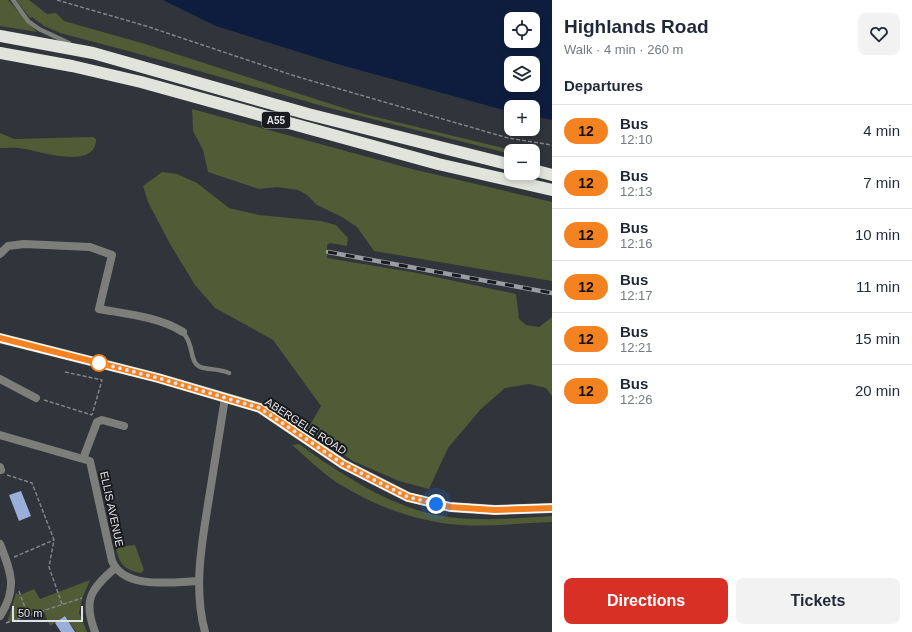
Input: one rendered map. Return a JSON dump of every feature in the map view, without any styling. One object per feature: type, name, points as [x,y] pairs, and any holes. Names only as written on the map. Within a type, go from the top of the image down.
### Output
[{"type":"highway","name":"A55","points":[[0,36],[93,53],[308,114],[504,163]]},
{"type":"highway","name":"A55","points":[[0,53],[72,66],[141,82],[438,164],[552,190]]},
{"type":"highway","points":[[540,172],[552,175]]},
{"type":"main road","name":"ABERGELE ROAD","points":[[0,338],[158,378],[260,408],[343,464],[408,497],[450,507],[495,510],[552,508]]},
{"type":"street","points":[[0,254],[8,246],[24,244],[90,247],[112,256],[99,309],[173,325],[183,332]]},
{"type":"street","points":[[0,379],[36,398]]},
{"type":"street","points":[[205,632],[201,617],[198,581],[202,541],[225,398]]},
{"type":"street","points":[[0,436],[83,459],[95,418],[124,426]]},
{"type":"street","name":"ELLIS AVENUE","points":[[83,459],[90,460],[115,568]]},
{"type":"street","points":[[0,544],[12,575],[9,602],[0,616]]},
{"type":"street","points":[[95,632],[88,615],[90,595],[103,578],[115,568],[135,581],[198,581]]},
{"type":"lane","points":[[13,0],[28,21],[38,29],[52,37],[93,53]]},
{"type":"lane","points":[[183,332],[190,343],[191,355],[195,363],[203,368],[223,370],[229,373]]},
{"type":"path","points":[[57,0],[146,26],[302,78],[508,138],[552,145]]},
{"type":"path","points":[[36,398],[95,418],[102,380],[65,372]]},
{"type":"path","points":[[0,468],[5,474],[32,483],[54,540],[49,567],[62,604]]},
{"type":"path","points":[[6,560],[54,540]]},
{"type":"path","points":[[12,575],[28,616]]},
{"type":"path","points":[[0,625],[90,595]]},
{"type":"green space","points":[[0,0],[8,0],[37,32],[0,26]]},
{"type":"green space","points":[[16,0],[29,0],[47,14],[56,13],[64,21],[145,44],[356,112],[504,148],[504,152],[333,109],[60,33],[44,26],[32,17],[30,18]]},
{"type":"green space","points":[[192,109],[412,169],[552,202],[552,281],[374,251],[357,227],[342,217],[317,205],[307,195],[298,190],[277,187],[259,189],[208,172],[203,150],[193,131]]},
{"type":"green space","points":[[0,133],[14,139],[93,137],[96,139],[94,148],[87,154],[78,157],[67,157],[22,148],[0,148]]},
{"type":"green space","points":[[162,172],[177,174],[197,183],[229,208],[259,215],[321,221],[336,225],[348,238],[347,246],[330,243],[327,245],[327,258],[417,273],[516,294],[519,319],[526,325],[539,327],[552,317],[552,396],[546,388],[529,384],[505,388],[480,410],[448,448],[429,489],[399,481],[353,461],[307,430],[321,406],[273,340],[215,308],[195,285],[170,244],[148,202],[143,186]]},
{"type":"green space","points":[[299,444],[367,488],[423,512],[469,519],[552,516],[552,522],[461,525],[412,516],[380,505],[350,491],[319,469],[292,445]]},
{"type":"green space","points":[[135,545],[144,570],[141,573],[130,570],[123,565],[116,547]]},
{"type":"green space","points":[[90,580],[82,599],[79,613],[87,632],[76,632],[65,616],[50,626],[43,610],[7,623],[16,593],[20,595],[34,589],[40,599]]},
{"type":"water","points":[[163,0],[552,0],[552,120],[540,117],[540,100],[504,100],[504,110],[334,63],[216,26]]},
{"type":"building","points":[[21,491],[31,516],[19,521],[9,495]]},
{"type":"building","points":[[65,616],[75,632],[61,632],[55,623]]},
{"type":"railway","points":[[328,252],[552,293]]},
{"type":"bus line","name":"12","points":[[0,338],[158,378],[260,408],[343,464],[408,497],[450,507],[495,510],[552,508]]},
{"type":"route","points":[[99,363],[158,378],[260,408],[343,464],[408,497],[436,504]]}]
